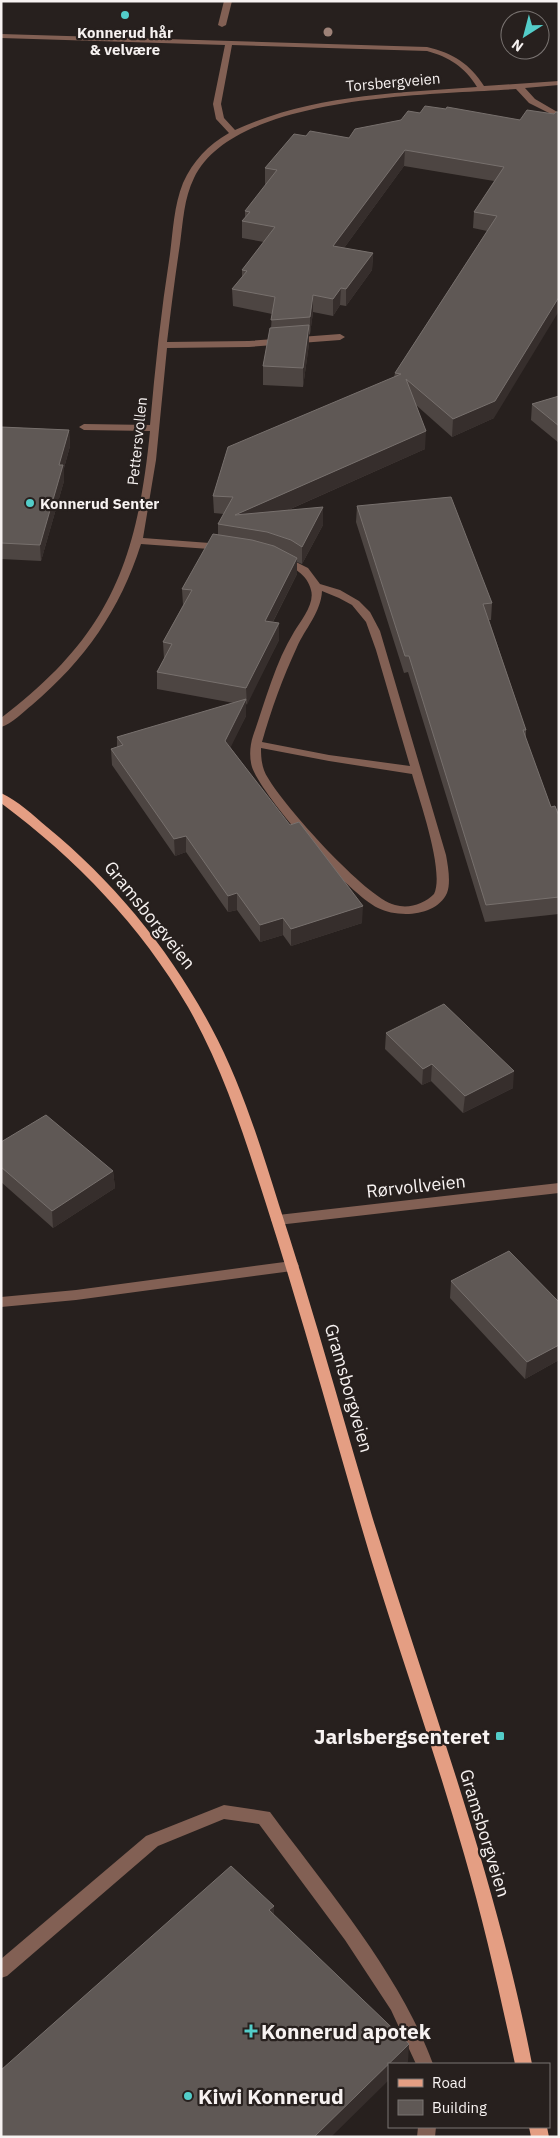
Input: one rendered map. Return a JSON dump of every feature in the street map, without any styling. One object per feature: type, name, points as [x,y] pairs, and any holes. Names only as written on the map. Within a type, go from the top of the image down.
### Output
[{"type":"main road","name":"Gramsborgveien","points":[[1,797],[47,832],[83,864],[113,895],[169,966],[216,1049],[252,1141],[278,1220],[371,1533],[472,1854],[511,2004],[524,2063]]},
{"type":"street","points":[[222,25],[228,1]]},
{"type":"street","points":[[1,36],[427,49],[444,53],[463,64],[474,75],[482,89]]},
{"type":"street","points":[[228,43],[216,104],[220,119],[234,133]]},
{"type":"street","name":"Torsbergveien","points":[[234,133],[271,117],[315,105],[376,97],[559,83]]},
{"type":"street","points":[[519,87],[532,101],[559,116]]},
{"type":"street","name":"Pettersvollen","points":[[1,724],[21,710],[84,645],[118,594],[138,541],[152,460],[163,345],[183,195],[189,176],[198,162],[209,150],[234,133]]},
{"type":"street","points":[[163,345],[249,344],[340,337]]},
{"type":"street","points":[[84,427],[155,428]]},
{"type":"street","points":[[138,541],[233,548]]},
{"type":"street","points":[[267,554],[294,563],[311,578],[317,592],[314,606],[295,640],[281,673],[256,744],[257,766],[266,785],[277,799],[329,858],[361,890],[380,905],[401,912],[423,907],[439,897],[442,890],[441,861],[417,771],[377,639],[368,616],[362,609],[347,597],[315,586]]},
{"type":"street","points":[[256,744],[329,758],[417,771]]},
{"type":"street","name":"Rørvollveien","points":[[278,1220],[559,1188]]},
{"type":"street","points":[[1,1302],[76,1295],[292,1266]]},
{"type":"street","points":[[1,1970],[152,1841],[224,1812],[264,1817],[351,1935],[397,2004],[425,2063]]},
{"type":"building","points":[[425,106],[446,109],[447,107],[520,120],[527,110],[554,114],[559,112],[559,297],[495,401],[453,419],[406,379],[426,431],[235,515],[323,507],[302,547],[291,540],[267,532],[218,524],[233,497],[213,496],[228,447],[401,374],[395,373],[497,216],[474,212],[504,167],[405,150],[333,246],[373,253],[346,289],[341,288],[333,299],[313,295],[310,317],[271,320],[275,297],[232,289],[247,271],[242,270],[275,227],[242,221],[250,212],[245,211],[277,170],[265,168],[294,134],[306,136],[310,131],[349,138],[355,129],[401,120],[408,111],[420,113]]},
{"type":"building","points":[[309,325],[303,368],[263,366],[270,328]]},
{"type":"building","points":[[559,396],[559,426],[532,404]]},
{"type":"building","name":"Konnerud Senter","points":[[1,427],[69,430],[59,465],[63,465],[40,545],[1,543]]},
{"type":"building","points":[[451,497],[492,603],[483,604],[526,730],[523,730],[551,807],[555,806],[559,816],[559,897],[486,905],[409,656],[405,656],[357,506]]},
{"type":"building","points":[[213,534],[252,540],[274,546],[297,558],[265,621],[279,623],[246,688],[157,672],[172,644],[163,642],[192,590],[182,589]]},
{"type":"building","points":[[246,699],[225,741],[290,825],[299,822],[363,906],[291,929],[283,918],[260,925],[237,893],[228,896],[186,836],[174,839],[111,749],[123,745],[117,737]]},
{"type":"building","points":[[444,1004],[514,1071],[465,1096],[432,1064],[423,1069],[386,1033]]},
{"type":"building","points":[[46,1115],[113,1171],[52,1211],[1,1167],[1,1142]]},
{"type":"building","points":[[509,1251],[559,1302],[559,1345],[527,1362],[451,1281]]},
{"type":"building","points":[[231,1866],[274,1906],[269,1910],[409,2044],[314,2137],[1,2137],[1,2070]]},
{"type":"place","name":"Konnerud hår & velvære","points":[[125,15]]},
{"type":"place","name":"Konnerud Senter","points":[[30,503]]},
{"type":"place","name":"Jarlsbergsenteret","points":[[500,1736]]},
{"type":"place","name":"Konnerud apotek","points":[[251,2031]]},
{"type":"place","name":"Kiwi Konnerud","points":[[188,2096]]}]
